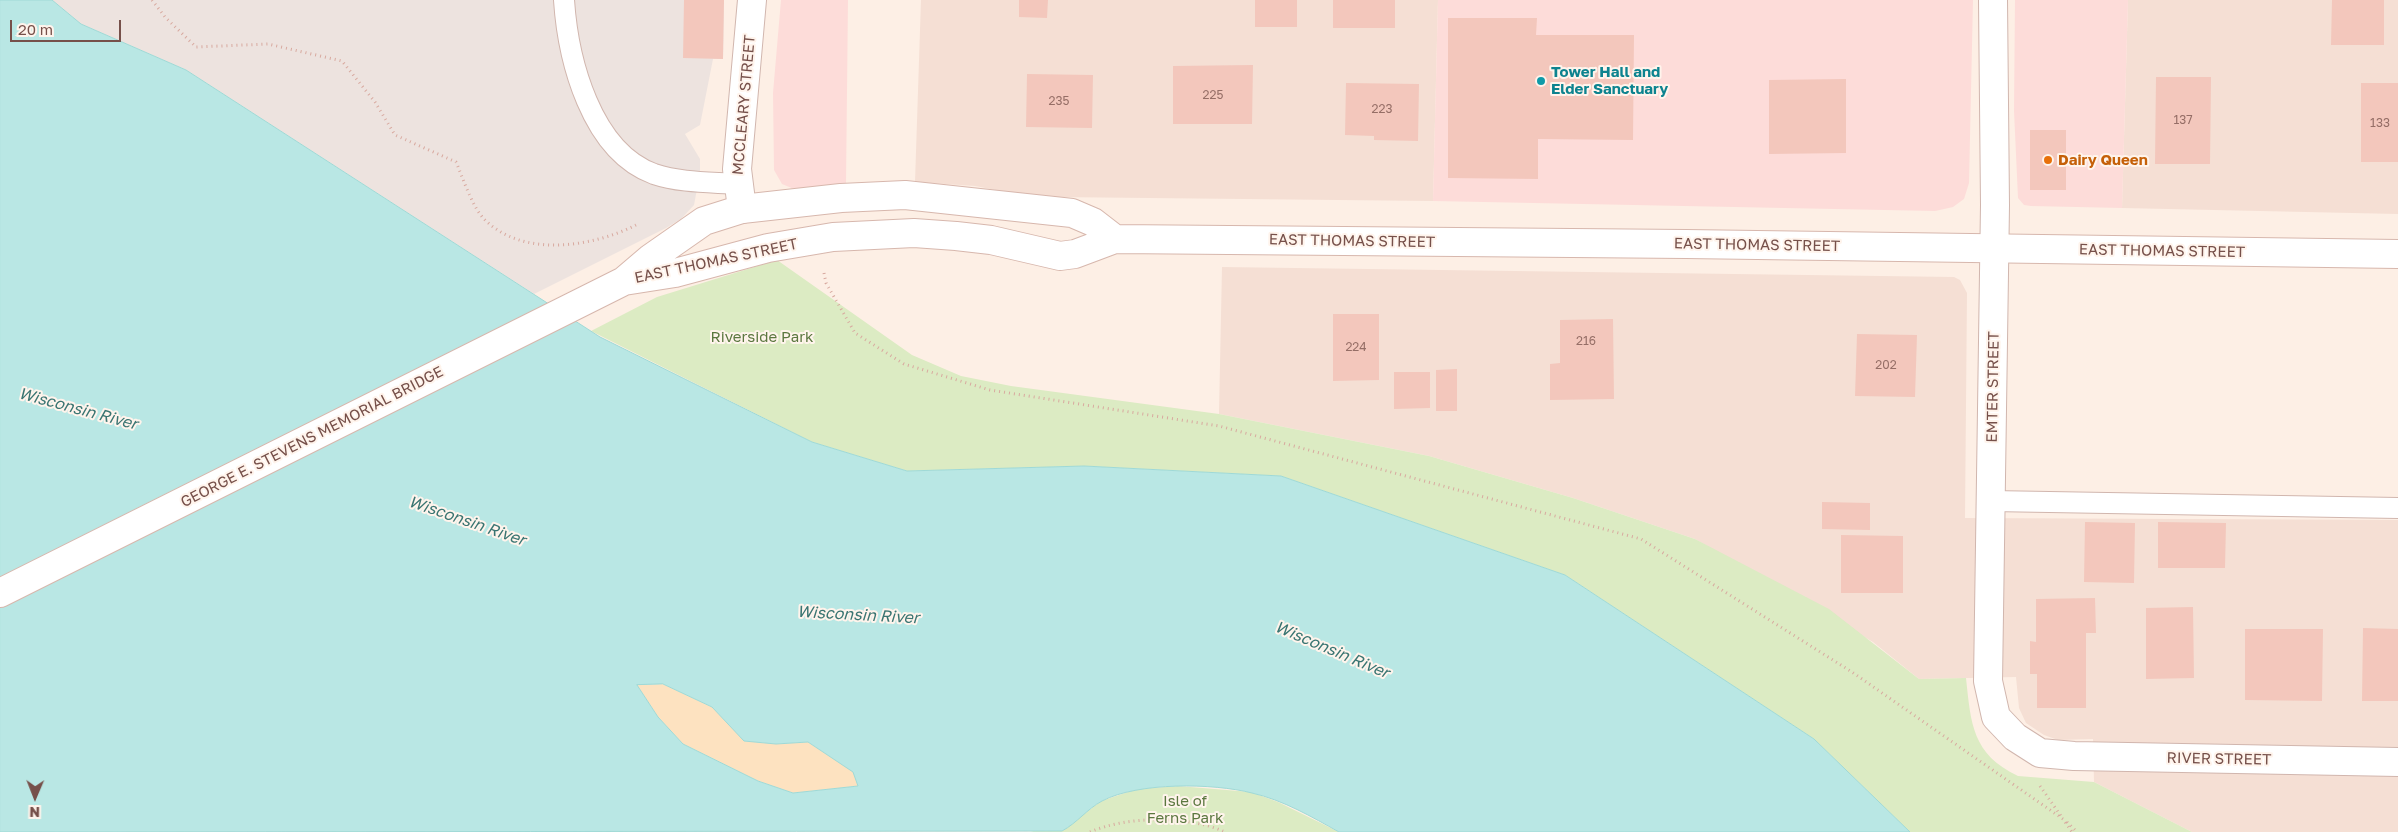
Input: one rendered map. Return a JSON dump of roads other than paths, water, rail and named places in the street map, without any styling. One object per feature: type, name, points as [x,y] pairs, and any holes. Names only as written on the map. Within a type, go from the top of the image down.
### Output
[{"type":"main road","name":"MCCLEARY STREET","points":[[740,196],[737,169],[752,0]]},
{"type":"main road","name":"EMTER STREET","points":[[1993,0],[1994,248],[1988,681],[1991,703],[1996,717],[2015,737],[2040,752]]},
{"type":"main road","name":"EAST THOMAS STREET","points":[[624,280],[651,258],[740,196],[930,197],[1072,213],[1093,222],[1115,239]]},
{"type":"main road","name":"EAST THOMAS STREET","points":[[624,280],[675,273],[768,248],[833,237],[914,233],[991,240],[1060,256],[1076,254],[1115,239],[2398,254]]},
{"type":"main road","name":"GEORGE E. STEVENS MEMORIAL BRIDGE","points":[[0,593],[624,280]]},
{"type":"main road","name":"RIVER STREET","points":[[2040,752],[2074,756],[2398,762]]},
{"type":"lane","points":[[564,0],[568,38],[579,78],[592,110],[617,150],[638,167],[672,179],[740,196]]},
{"type":"lane","points":[[1991,501],[2398,508]]},
{"type":"water","name":"Wisconsin River","points":[[0,0],[52,0],[81,24],[186,70],[600,337],[812,442],[907,471],[1084,466],[1281,476],[1565,575],[1814,739],[1910,832],[1339,832],[1297,809],[1264,796],[1217,787],[1176,786],[1135,790],[1117,795],[1097,804],[1062,831],[0,832]],"holes":[[[663,684],[712,707],[744,741],[776,744],[808,742],[853,772],[858,786],[793,793],[758,781],[683,744],[658,717],[637,685]]]},
{"type":"place","name":"Tower Hall and Elder Sanctuary","points":[[1541,81]]},
{"type":"place","name":"Dairy Queen","points":[[2048,160]]},
{"type":"park label","name":"Riverside Park","points":[[762,337]]},
{"type":"park label","name":"Isle of Ferns Park","points":[[1185,810]]}]
